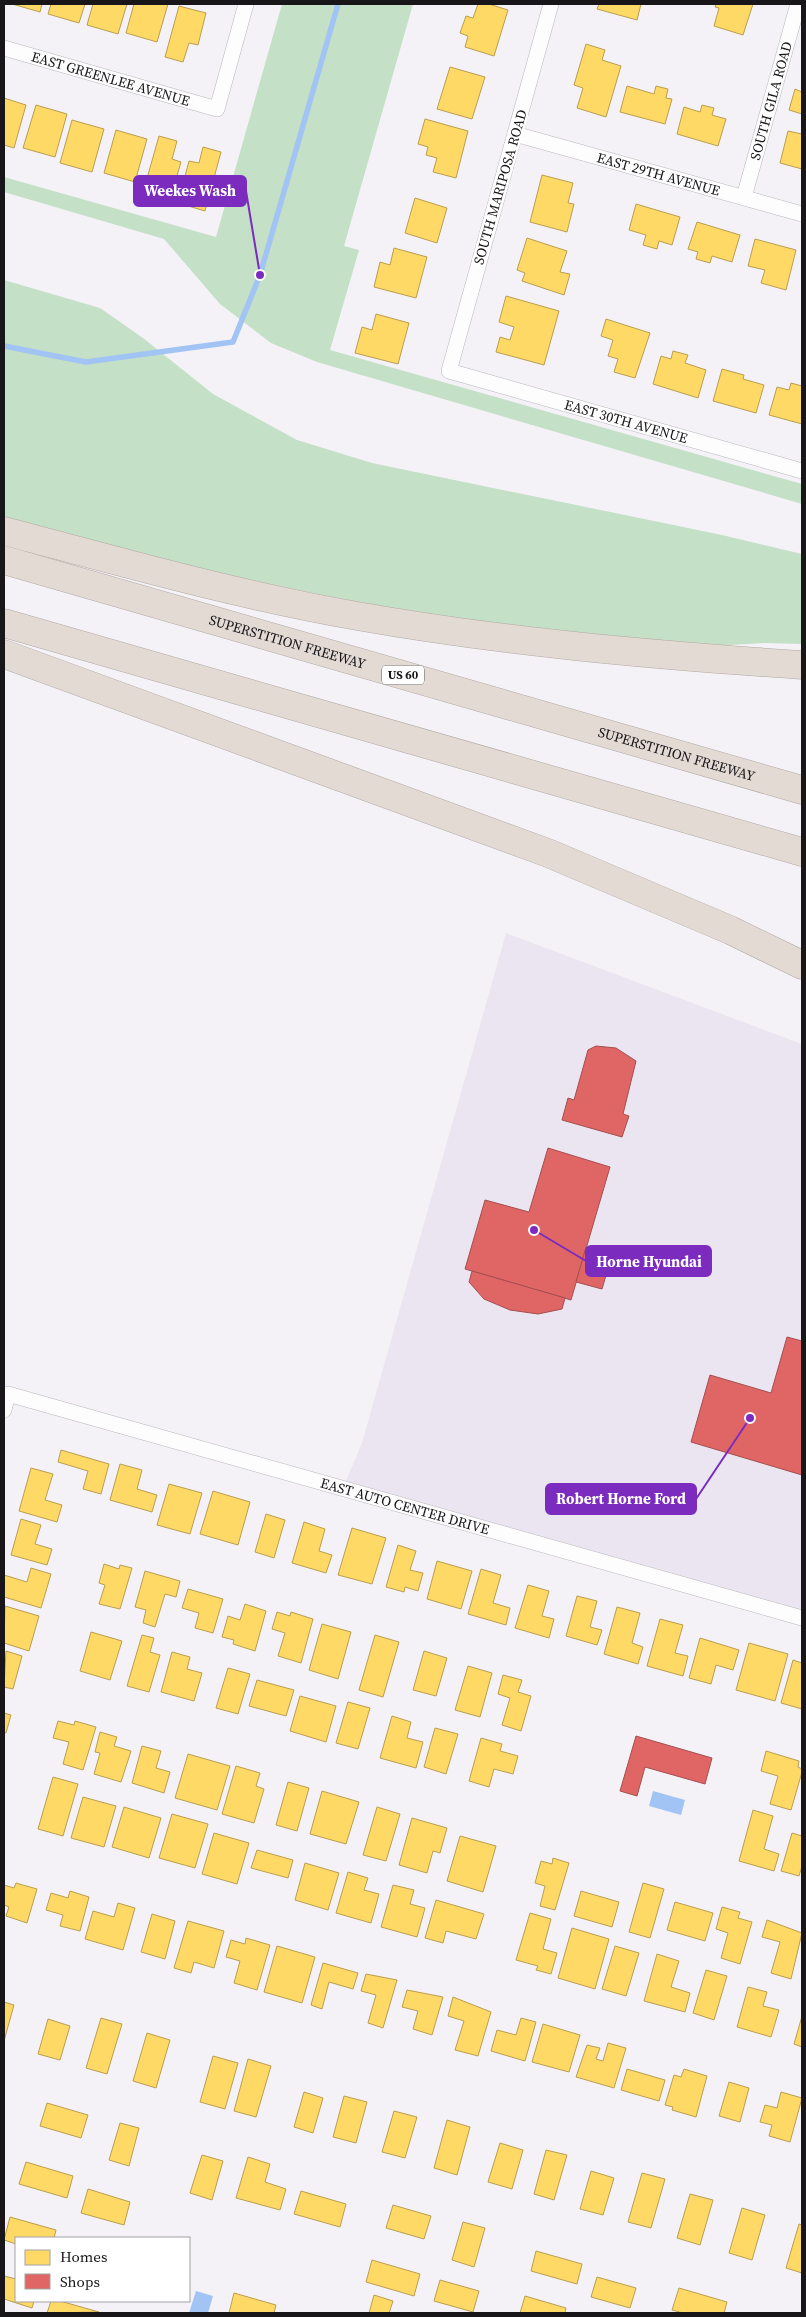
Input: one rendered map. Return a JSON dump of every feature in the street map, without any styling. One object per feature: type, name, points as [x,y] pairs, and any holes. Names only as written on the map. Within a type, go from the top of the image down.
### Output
[{"type":"highway","points":[[4,531],[215,587],[355,616],[501,639],[639,653],[802,665]]},
{"type":"highway","name":"SUPERSTITION FREEWAY","points":[[4,560],[802,790]]},
{"type":"highway","points":[[4,623],[802,852]]},
{"type":"highway","points":[[4,654],[548,853],[730,930],[802,966]]},
{"type":"street","name":"EAST GREENLEE AVENUE","points":[[4,48],[217,109],[246,4]]},
{"type":"street","name":"SOUTH MARIPOSA ROAD","points":[[449,371],[551,4]]},
{"type":"street","name":"SOUTH GILA ROAD","points":[[744,197],[798,4]]},
{"type":"street","name":"EAST 29TH AVENUE","points":[[515,134],[802,214]]},
{"type":"street","name":"EAST 30TH AVENUE","points":[[449,371],[802,471]]},
{"type":"street","name":"EAST AUTO CENTER DRIVE","points":[[4,1410],[8,1394],[802,1618]]},
{"type":"shaded area","points":[[506,933],[802,1044],[802,1618],[343,1488],[362,1443]]},
{"type":"green space","points":[[282,4],[413,4],[344,246],[359,250],[330,350],[802,484],[802,504],[317,362],[271,343],[220,304],[164,239],[4,192],[4,177],[216,237]]},
{"type":"green space","points":[[4,280],[100,308],[143,338],[213,394],[297,440],[372,463],[722,535],[802,554],[802,644],[764,643],[715,646],[495,624],[393,609],[224,575],[4,518]]},
{"type":"water","points":[[653,1791],[685,1800],[681,1815],[649,1806]]},
{"type":"water","points":[[196,2291],[213,2296],[208,2313],[189,2313]]},
{"type":"building: Homes","points":[[12,4],[42,4],[40,12]]},
{"type":"building: Homes","points":[[51,4],[85,4],[79,23],[48,14]]},
{"type":"building: Homes","points":[[93,4],[127,4],[118,34],[87,25]]},
{"type":"building: Homes","points":[[134,4],[168,4],[157,42],[126,33]]},
{"type":"building: Homes","points":[[478,4],[489,4],[508,10],[494,56],[465,47],[468,36],[460,33],[466,16],[473,18]]},
{"type":"building: Homes","points":[[599,4],[641,4],[637,20],[597,9]]},
{"type":"building: Homes","points":[[716,4],[753,4],[743,35],[714,26],[719,8],[715,7]]},
{"type":"building: Homes","points":[[179,6],[206,13],[198,45],[189,43],[183,62],[165,57]]},
{"type":"building: Homes","points":[[586,44],[605,50],[602,60],[621,66],[606,117],[577,108],[583,88],[574,85]]},
{"type":"building: Homes","points":[[450,67],[485,77],[472,119],[437,109]]},
{"type":"building: Homes","points":[[627,86],[654,94],[656,86],[668,89],[666,98],[672,99],[665,124],[620,112]]},
{"type":"building: Homes","points":[[795,89],[802,92],[802,114],[789,110]]},
{"type":"building: Homes","points":[[4,98],[26,105],[14,148],[4,145]]},
{"type":"building: Homes","points":[[36,105],[67,114],[55,157],[23,148]]},
{"type":"building: Homes","points":[[702,105],[714,108],[712,115],[726,119],[718,146],[677,134],[684,107],[700,112]]},
{"type":"building: Homes","points":[[425,119],[468,131],[456,178],[433,172],[437,158],[426,155],[428,147],[418,144]]},
{"type":"building: Homes","points":[[72,120],[104,129],[92,172],[60,163]]},
{"type":"building: Homes","points":[[116,130],[147,139],[135,182],[104,173]]},
{"type":"building: Homes","points":[[788,131],[802,134],[802,169],[780,163]]},
{"type":"building: Homes","points":[[159,136],[177,141],[172,159],[181,162],[171,197],[144,189]]},
{"type":"building: Homes","points":[[203,147],[221,152],[205,211],[178,203],[189,161],[199,163]]},
{"type":"building: Homes","points":[[542,175],[573,183],[568,203],[574,204],[567,232],[530,222]]},
{"type":"building: Homes","points":[[415,198],[447,208],[437,243],[405,233]]},
{"type":"building: Homes","points":[[636,204],[680,217],[672,245],[659,241],[657,249],[643,245],[646,235],[629,230]]},
{"type":"building: Homes","points":[[697,222],[740,235],[732,262],[712,256],[710,263],[696,259],[698,252],[688,249]]},
{"type":"building: Homes","points":[[527,238],[567,251],[560,272],[570,274],[564,295],[522,281],[525,273],[517,270]]},
{"type":"building: Homes","points":[[755,239],[796,250],[786,290],[761,283],[765,270],[748,266]]},
{"type":"building: Homes","points":[[394,248],[427,257],[416,298],[374,287],[380,262],[390,265]]},
{"type":"building: Homes","points":[[506,296],[559,311],[544,365],[496,352],[500,337],[510,340],[514,327],[499,322]]},
{"type":"building: Homes","points":[[376,314],[409,323],[398,364],[355,353],[362,327],[372,330]]},
{"type":"building: Homes","points":[[606,319],[650,333],[635,378],[614,372],[618,359],[608,356],[613,340],[601,336]]},
{"type":"building: Homes","points":[[673,351],[688,355],[685,363],[706,370],[698,398],[653,384],[661,356],[671,359]]},
{"type":"building: Homes","points":[[722,369],[744,375],[743,379],[764,385],[756,413],[713,401]]},
{"type":"building: Homes","points":[[791,383],[802,386],[802,424],[769,415],[777,387],[789,390]]},
{"type":"building: Homes","points":[[61,1450],[109,1464],[101,1494],[83,1489],[88,1471],[58,1462]]},
{"type":"building: Homes","points":[[120,1464],[142,1470],[137,1489],[157,1495],[152,1512],[110,1500]]},
{"type":"building: Homes","points":[[31,1468],[53,1474],[45,1500],[62,1505],[57,1522],[19,1511]]},
{"type":"building: Homes","points":[[169,1484],[202,1493],[190,1534],[157,1525]]},
{"type":"building: Homes","points":[[213,1491],[250,1502],[238,1545],[200,1534]]},
{"type":"building: Homes","points":[[266,1514],[285,1520],[274,1558],[255,1552]]},
{"type":"building: Homes","points":[[21,1519],[41,1525],[35,1544],[52,1549],[47,1565],[11,1555]]},
{"type":"building: Homes","points":[[304,1522],[325,1529],[319,1551],[332,1555],[326,1573],[292,1563]]},
{"type":"building: Homes","points":[[352,1528],[386,1538],[372,1584],[338,1575]]},
{"type":"building: Homes","points":[[398,1545],[416,1551],[410,1570],[423,1573],[418,1591],[405,1587],[404,1592],[386,1587]]},
{"type":"building: Homes","points":[[437,1561],[472,1571],[461,1609],[427,1599]]},
{"type":"building: Homes","points":[[104,1564],[119,1569],[120,1565],[132,1568],[120,1609],[99,1604],[105,1585],[99,1583]]},
{"type":"building: Homes","points":[[31,1568],[51,1574],[41,1608],[4,1597],[4,1575],[27,1582]]},
{"type":"building: Homes","points":[[481,1569],[501,1575],[493,1603],[510,1608],[506,1625],[468,1614]]},
{"type":"building: Homes","points":[[145,1571],[180,1581],[176,1597],[165,1594],[155,1627],[143,1623],[146,1610],[135,1607]]},
{"type":"building: Homes","points":[[528,1585],[549,1591],[542,1616],[554,1619],[549,1638],[515,1628]]},
{"type":"building: Homes","points":[[188,1589],[223,1599],[213,1633],[195,1628],[199,1613],[182,1608]]},
{"type":"building: Homes","points":[[577,1596],[597,1601],[590,1627],[602,1630],[597,1645],[566,1636]]},
{"type":"building: Homes","points":[[245,1604],[266,1611],[255,1651],[233,1644],[234,1640],[222,1637],[228,1616],[240,1620]]},
{"type":"building: Homes","points":[[5,1606],[39,1616],[29,1651],[4,1643]]},
{"type":"building: Homes","points":[[617,1607],[640,1613],[632,1643],[643,1647],[638,1664],[604,1654]]},
{"type":"building: Homes","points":[[277,1612],[290,1616],[291,1612],[313,1619],[301,1663],[278,1656],[285,1633],[272,1629]]},
{"type":"building: Homes","points":[[660,1619],[683,1625],[675,1653],[688,1656],[683,1676],[647,1666]]},
{"type":"building: Homes","points":[[322,1624],[351,1632],[338,1679],[309,1670]]},
{"type":"building: Homes","points":[[91,1632],[122,1641],[110,1680],[80,1671]]},
{"type":"building: Homes","points":[[142,1635],[154,1638],[150,1652],[160,1655],[149,1692],[127,1686]]},
{"type":"building: Homes","points":[[375,1635],[399,1642],[383,1697],[359,1690]]},
{"type":"building: Homes","points":[[700,1638],[739,1650],[733,1670],[716,1665],[711,1684],[689,1678]]},
{"type":"building: Homes","points":[[749,1643],[788,1654],[775,1701],[736,1690]]},
{"type":"building: Homes","points":[[6,1651],[22,1656],[13,1689],[4,1687]]},
{"type":"building: Homes","points":[[424,1651],[447,1658],[436,1696],[413,1690]]},
{"type":"building: Homes","points":[[172,1652],[190,1657],[187,1669],[202,1673],[194,1701],[161,1692]]},
{"type":"building: Homes","points":[[793,1660],[802,1663],[802,1709],[781,1703]]},
{"type":"building: Homes","points":[[468,1666],[492,1673],[480,1717],[455,1710]]},
{"type":"building: Homes","points":[[228,1668],[250,1674],[238,1714],[216,1708]]},
{"type":"building: Homes","points":[[503,1675],[522,1680],[518,1692],[531,1696],[521,1731],[502,1725],[510,1698],[498,1694]]},
{"type":"building: Homes","points":[[257,1680],[294,1690],[286,1716],[249,1706]]},
{"type":"building: Homes","points":[[300,1696],[336,1706],[326,1742],[290,1731]]},
{"type":"building: Homes","points":[[348,1702],[370,1708],[358,1749],[336,1743]]},
{"type":"building: Homes","points":[[4,1713],[11,1715],[6,1733],[4,1732]]},
{"type":"building: Homes","points":[[392,1716],[411,1722],[407,1738],[423,1742],[416,1768],[380,1758]]},
{"type":"building: Homes","points":[[58,1721],[74,1725],[75,1721],[96,1727],[83,1770],[63,1764],[69,1742],[53,1738]]},
{"type":"building: Homes","points":[[435,1728],[458,1734],[446,1774],[424,1767]]},
{"type":"building: Homes","points":[[100,1732],[117,1737],[114,1746],[131,1751],[121,1782],[94,1774],[100,1753],[95,1752]]},
{"type":"building: Homes","points":[[481,1738],[502,1744],[500,1751],[518,1756],[513,1774],[494,1769],[489,1787],[469,1781]]},
{"type":"building: Homes","points":[[142,1746],[161,1751],[156,1768],[170,1772],[164,1793],[132,1783]]},
{"type":"building: Homes","points":[[766,1751],[799,1761],[798,1767],[802,1769],[802,1772],[791,1810],[770,1804],[778,1776],[761,1771]]},
{"type":"building: Homes","points":[[188,1754],[230,1766],[217,1810],[175,1798]]},
{"type":"building: Homes","points":[[236,1766],[260,1773],[256,1786],[264,1789],[254,1823],[222,1814]]},
{"type":"building: Homes","points":[[53,1777],[78,1784],[63,1836],[38,1829]]},
{"type":"building: Homes","points":[[288,1782],[309,1788],[297,1831],[276,1825]]},
{"type":"building: Homes","points":[[322,1791],[359,1802],[346,1844],[310,1834]]},
{"type":"building: Homes","points":[[83,1797],[116,1806],[104,1847],[71,1838]]},
{"type":"building: Homes","points":[[124,1807],[161,1818],[149,1858],[112,1847]]},
{"type":"building: Homes","points":[[377,1807],[400,1814],[386,1861],[363,1855]]},
{"type":"building: Homes","points":[[753,1810],[773,1816],[764,1849],[779,1854],[774,1871],[739,1861]]},
{"type":"building: Homes","points":[[172,1814],[208,1824],[195,1868],[159,1858]]},
{"type":"building: Homes","points":[[412,1818],[447,1828],[440,1853],[433,1851],[427,1873],[399,1865]]},
{"type":"building: Homes","points":[[214,1833],[249,1843],[237,1884],[202,1874]]},
{"type":"building: Homes","points":[[792,1833],[802,1836],[802,1866],[799,1876],[781,1871]]},
{"type":"building: Homes","points":[[460,1836],[496,1846],[483,1892],[447,1881]]},
{"type":"building: Homes","points":[[257,1850],[293,1860],[288,1878],[251,1868]]},
{"type":"building: Homes","points":[[553,1858],[569,1863],[555,1910],[540,1906],[545,1886],[535,1883],[541,1861],[552,1864]]},
{"type":"building: Homes","points":[[305,1863],[339,1873],[328,1910],[295,1900]]},
{"type":"building: Homes","points":[[348,1872],[368,1878],[364,1890],[379,1894],[371,1923],[336,1913]]},
{"type":"building: Homes","points":[[16,1883],[37,1889],[27,1923],[6,1916],[9,1907],[4,1905],[4,1885],[14,1888]]},
{"type":"building: Homes","points":[[643,1883],[664,1889],[650,1938],[629,1932]]},
{"type":"building: Homes","points":[[393,1885],[414,1890],[410,1904],[425,1908],[417,1937],[381,1927]]},
{"type":"building: Homes","points":[[70,1891],[89,1897],[80,1931],[60,1926],[63,1915],[46,1910],[51,1893],[68,1898]]},
{"type":"building: Homes","points":[[581,1891],[619,1902],[612,1927],[574,1916]]},
{"type":"building: Homes","points":[[436,1900],[484,1914],[476,1939],[446,1931],[443,1943],[425,1938]]},
{"type":"building: Homes","points":[[675,1902],[713,1913],[705,1941],[667,1930]]},
{"type":"building: Homes","points":[[118,1903],[135,1908],[123,1950],[85,1939],[93,1911],[114,1917]]},
{"type":"building: Homes","points":[[722,1907],[740,1912],[738,1918],[752,1922],[740,1964],[721,1958],[728,1933],[716,1929]]},
{"type":"building: Homes","points":[[530,1913],[551,1919],[543,1949],[557,1953],[551,1974],[536,1970],[538,1966],[516,1960]]},
{"type":"building: Homes","points":[[152,1914],[175,1921],[165,1959],[141,1952]]},
{"type":"building: Homes","points":[[767,1920],[802,1933],[791,1979],[771,1973],[780,1942],[762,1937]]},
{"type":"building: Homes","points":[[188,1921],[224,1931],[214,1968],[194,1962],[191,1973],[174,1968]]},
{"type":"building: Homes","points":[[572,1928],[609,1939],[595,1989],[558,1978]]},
{"type":"building: Homes","points":[[246,1938],[270,1945],[257,1990],[234,1983],[240,1961],[226,1957],[231,1940],[245,1944]]},
{"type":"building: Homes","points":[[277,1946],[315,1957],[302,2003],[264,1992]]},
{"type":"building: Homes","points":[[615,1946],[639,1953],[626,1996],[602,1989]]},
{"type":"building: Homes","points":[[657,1954],[679,1961],[671,1987],[690,1993],[685,2012],[644,2001]]},
{"type":"building: Homes","points":[[323,1963],[358,1973],[353,1989],[329,1982],[322,2009],[311,2005]]},
{"type":"building: Homes","points":[[706,1970],[727,1976],[714,2020],[693,2013]]},
{"type":"building: Homes","points":[[366,1974],[397,1980],[383,2028],[368,2023],[376,1995],[361,1991]]},
{"type":"building: Homes","points":[[748,1987],[767,1992],[763,2006],[779,2010],[771,2037],[737,2027]]},
{"type":"building: Homes","points":[[407,1990],[443,1997],[432,2035],[413,2029],[418,2011],[402,2007]]},
{"type":"building: Homes","points":[[453,1997],[491,2012],[478,2056],[455,2050],[464,2021],[448,2016]]},
{"type":"building: Homes","points":[[4,2002],[14,2005],[4,2041]]},
{"type":"building: Homes","points":[[802,2016],[802,2047],[794,2044]]},
{"type":"building: Homes","points":[[101,2018],[122,2024],[107,2074],[86,2068]]},
{"type":"building: Homes","points":[[521,2018],[536,2022],[525,2061],[491,2051],[497,2030],[516,2035]]},
{"type":"building: Homes","points":[[48,2019],[70,2026],[60,2060],[38,2054]]},
{"type":"building: Homes","points":[[543,2024],[580,2035],[569,2072],[532,2062]]},
{"type":"building: Homes","points":[[147,2033],[170,2040],[156,2088],[133,2081]]},
{"type":"building: Homes","points":[[608,2043],[626,2048],[614,2088],[576,2077],[587,2045],[600,2048],[596,2059],[603,2061]]},
{"type":"building: Homes","points":[[213,2056],[238,2063],[225,2109],[200,2102]]},
{"type":"building: Homes","points":[[248,2059],[271,2066],[256,2117],[234,2111]]},
{"type":"building: Homes","points":[[627,2069],[665,2080],[659,2101],[621,2090]]},
{"type":"building: Homes","points":[[684,2069],[707,2076],[696,2117],[672,2110],[673,2107],[665,2105],[674,2075],[681,2077]]},
{"type":"building: Homes","points":[[729,2082],[749,2088],[740,2122],[719,2116]]},
{"type":"building: Homes","points":[[304,2092],[323,2098],[313,2133],[294,2127]]},
{"type":"building: Homes","points":[[781,2092],[802,2098],[790,2142],[769,2136],[772,2125],[760,2122],[765,2105],[777,2108]]},
{"type":"building: Homes","points":[[344,2096],[367,2102],[356,2143],[333,2137]]},
{"type":"building: Homes","points":[[47,2103],[88,2115],[81,2138],[40,2126]]},
{"type":"building: Homes","points":[[394,2111],[417,2117],[405,2158],[382,2152]]},
{"type":"building: Homes","points":[[447,2120],[470,2127],[457,2175],[434,2168]]},
{"type":"building: Homes","points":[[120,2123],[139,2128],[129,2166],[109,2160]]},
{"type":"building: Homes","points":[[500,2143],[523,2150],[512,2189],[488,2182]]},
{"type":"building: Homes","points":[[546,2150],[567,2155],[554,2200],[534,2194]]},
{"type":"building: Homes","points":[[202,2155],[223,2161],[212,2200],[190,2193]]},
{"type":"building: Homes","points":[[248,2157],[270,2164],[265,2182],[286,2189],[280,2210],[236,2198]]},
{"type":"building: Homes","points":[[26,2162],[73,2176],[67,2198],[19,2184]]},
{"type":"building: Homes","points":[[591,2171],[614,2178],[603,2215],[580,2209]]},
{"type":"building: Homes","points":[[642,2173],[665,2179],[651,2228],[628,2222]]},
{"type":"building: Homes","points":[[88,2189],[130,2202],[124,2225],[81,2213]]},
{"type":"building: Homes","points":[[301,2191],[346,2204],[340,2227],[294,2214]]},
{"type":"building: Homes","points":[[690,2194],[713,2200],[700,2245],[677,2238]]},
{"type":"building: Homes","points":[[393,2205],[431,2216],[424,2239],[386,2228]]},
{"type":"building: Homes","points":[[742,2208],[765,2215],[752,2260],[729,2253]]},
{"type":"building: Homes","points":[[10,2217],[56,2230],[54,2237],[15,2237],[15,2244],[4,2240]]},
{"type":"building: Homes","points":[[463,2222],[485,2228],[474,2267],[452,2260]]},
{"type":"building: Homes","points":[[799,2224],[802,2225],[802,2273],[786,2268]]},
{"type":"building: Homes","points":[[536,2251],[582,2264],[577,2284],[531,2271]]},
{"type":"building: Homes","points":[[372,2260],[420,2274],[414,2296],[366,2282]]},
{"type":"building: Homes","points":[[4,2276],[15,2279],[15,2302],[34,2302],[32,2308],[4,2299]]},
{"type":"building: Homes","points":[[597,2277],[636,2288],[630,2308],[591,2297]]},
{"type":"building: Homes","points":[[440,2280],[479,2291],[473,2312],[434,2301]]},
{"type":"building: Homes","points":[[679,2288],[727,2302],[724,2313],[683,2313],[672,2310]]},
{"type":"building: Homes","points":[[234,2293],[276,2305],[274,2313],[229,2313]]},
{"type":"building: Homes","points":[[374,2295],[393,2301],[389,2313],[369,2313]]},
{"type":"building: Homes","points":[[525,2296],[566,2308],[565,2313],[520,2313]]},
{"type":"building: Homes","points":[[51,2302],[64,2302],[99,2312],[47,2313]]},
{"type":"building: Shops","points":[[596,1046],[616,1048],[636,1061],[623,1114],[629,1116],[622,1137],[562,1120],[568,1098],[574,1100],[588,1050]]},
{"type":"building: Shops","points":[[548,1148],[610,1167],[571,1300],[465,1269],[485,1200],[529,1212]]},
{"type":"building: Shops","points":[[586,1247],[612,1255],[602,1289],[576,1282]]},
{"type":"building: Shops","points":[[472,1271],[565,1298],[562,1309],[538,1314],[510,1310],[484,1299],[469,1282]]},
{"type":"building: Shops","points":[[787,1337],[802,1341],[802,1475],[691,1442],[710,1375],[771,1393]]},
{"type":"building: Shops","points":[[636,1736],[712,1758],[705,1784],[645,1767],[637,1796],[620,1791]]},
{"type":"waterway","points":[[4,346],[86,362],[233,342],[260,275],[338,4]]},
{"type":"place","name":"Weekes Wash","points":[[260,275]]},
{"type":"place","name":"Horne Hyundai","points":[[534,1230]]},
{"type":"place","name":"Robert Horne Ford","points":[[750,1418]]}]
